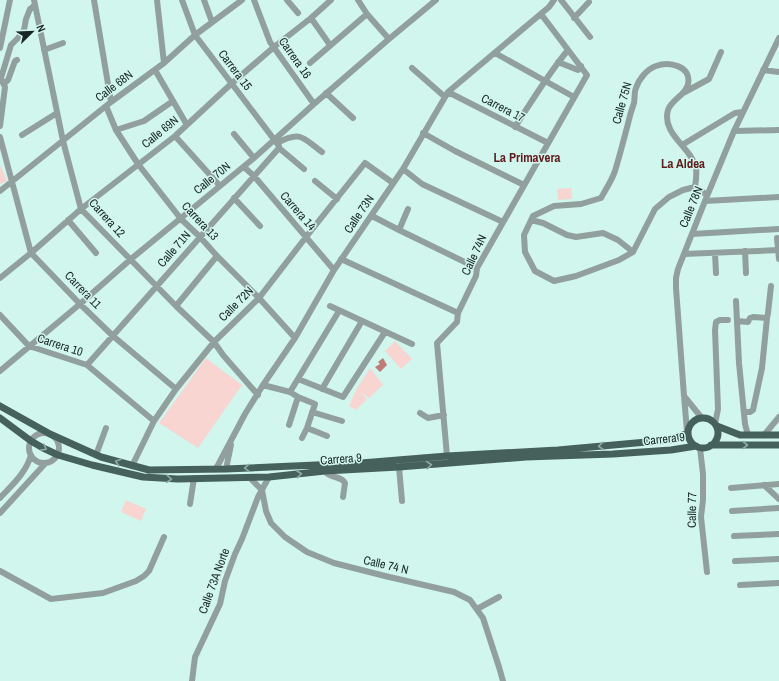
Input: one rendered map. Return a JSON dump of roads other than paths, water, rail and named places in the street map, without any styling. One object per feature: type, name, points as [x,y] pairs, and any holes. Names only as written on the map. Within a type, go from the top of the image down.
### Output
[{"type":"main road","name":"Carrera 9","points":[[0,406],[50,434],[96,455],[148,470],[226,469],[361,463],[447,456],[558,450],[669,440],[675,439],[687,432]]},
{"type":"main road","points":[[779,435],[740,434],[716,425],[708,418],[701,417],[695,419],[690,424],[687,432],[691,443],[698,447],[704,448],[711,446],[779,445]]},
{"type":"main road","name":"Carrera 9","points":[[0,418],[31,441],[58,455],[92,465],[143,476],[178,479],[268,477],[325,471],[526,457],[613,454],[698,447]]},
{"type":"main road","points":[[711,446],[718,435],[716,425]]},
{"type":"main road","points":[[194,478],[221,473],[226,469]]},
{"type":"street","points":[[0,48],[10,0]]},
{"type":"street","name":"Carrera 13","points":[[94,0],[108,104],[116,130],[138,164],[181,219],[259,298],[295,338]]},
{"type":"street","points":[[157,0],[164,63]]},
{"type":"street","name":"Carrera 15","points":[[182,0],[195,35],[277,144],[304,169]]},
{"type":"street","points":[[204,0],[212,22]]},
{"type":"street","name":"Calle 68N","points":[[0,191],[108,104],[164,63],[195,35],[242,0]]},
{"type":"street","name":"Carrera 16","points":[[254,0],[270,42],[314,104]]},
{"type":"street","points":[[287,0],[298,13]]},
{"type":"street","name":"Calle 69N","points":[[0,278],[81,209],[175,136],[231,84],[331,0]]},
{"type":"street","points":[[358,0],[367,14],[388,39]]},
{"type":"street","name":"Calle 70N","points":[[0,371],[131,259],[254,158],[277,144],[314,104],[388,39],[436,0]]},
{"type":"street","name":"Calle 73N","points":[[215,469],[263,384],[295,338],[341,259],[403,169],[446,94],[541,14],[554,0]]},
{"type":"street","points":[[560,0],[590,38]]},
{"type":"street","name":"Carrera 12","points":[[35,2],[63,141],[81,209],[156,286],[214,342],[223,355],[258,395]]},
{"type":"street","name":"Carrera 12","points":[[0,126],[5,87],[2,80],[11,45],[24,30],[26,19],[35,2]]},
{"type":"street","points":[[574,18],[589,2]]},
{"type":"street","points":[[310,63],[367,14]]},
{"type":"street","points":[[541,14],[580,66],[578,70],[558,62]]},
{"type":"street","points":[[310,18],[330,45]]},
{"type":"street","name":"Calle 78N","points":[[687,432],[676,283],[678,269],[734,131],[779,38]]},
{"type":"street","points":[[44,50],[62,43]]},
{"type":"street","points":[[515,127],[558,62],[568,50]]},
{"type":"street","points":[[695,186],[697,177],[694,162],[671,132],[668,119],[668,110],[674,101],[684,92],[709,79],[722,52]]},
{"type":"street","points":[[495,54],[574,97]]},
{"type":"street","points":[[2,80],[8,80],[15,61],[17,60]]},
{"type":"street","name":"Calle 75N","points":[[531,220],[533,216],[554,206],[581,204],[601,198],[614,172],[634,103],[636,88],[647,71],[655,66],[666,63],[675,64],[685,70],[689,77],[688,86],[684,92]]},
{"type":"street","name":"Calle 74N","points":[[447,456],[437,343],[457,322],[458,313],[476,276],[477,268],[587,75],[580,66]]},
{"type":"street","name":"Carrera 17","points":[[412,68],[446,94],[548,143]]},
{"type":"street","points":[[155,70],[187,125]]},
{"type":"street","points":[[763,70],[779,72]]},
{"type":"street","points":[[326,94],[353,118]]},
{"type":"street","points":[[116,130],[144,121],[173,101]]},
{"type":"street","points":[[682,145],[735,113],[743,112]]},
{"type":"street","points":[[22,135],[57,113]]},
{"type":"street","points":[[734,131],[779,130]]},
{"type":"street","points":[[423,133],[455,151],[524,185]]},
{"type":"street","points":[[234,134],[254,158]]},
{"type":"street","points":[[175,136],[220,186]]},
{"type":"street","points":[[277,144],[284,139],[297,136],[304,138],[322,152]]},
{"type":"street","points":[[0,137],[12,181]]},
{"type":"street","name":"Calle 71N","points":[[87,365],[254,176],[277,144]]},
{"type":"street","name":"Calle 72N","points":[[132,466],[154,421],[176,388],[214,342],[259,298],[365,163],[393,183]]},
{"type":"street","name":"Carrera 14","points":[[244,167],[254,176],[334,270]]},
{"type":"street","points":[[403,169],[422,184],[503,222]]},
{"type":"street","name":"Carrera 11","points":[[12,181],[31,253],[113,336],[176,388]]},
{"type":"street","points":[[315,181],[337,199]]},
{"type":"street","points":[[695,186],[706,198],[779,197]]},
{"type":"street","points":[[633,252],[618,240],[603,232],[576,237],[567,235],[543,223],[531,220],[524,235],[525,252],[535,271],[554,281],[576,276],[619,260],[633,252],[655,209],[669,197],[695,186]]},
{"type":"street","points":[[234,198],[260,226]]},
{"type":"street","points":[[399,230],[408,209]]},
{"type":"street","points":[[372,216],[477,268]]},
{"type":"street","points":[[68,220],[96,254]]},
{"type":"street","points":[[692,234],[779,229]]},
{"type":"street","points":[[777,238],[779,259]]},
{"type":"street","points":[[684,254],[779,250]]},
{"type":"street","points":[[746,251],[746,273]]},
{"type":"street","points":[[715,253],[716,273]]},
{"type":"street","points":[[176,306],[217,256]]},
{"type":"street","points":[[341,259],[458,313]]},
{"type":"street","points":[[744,412],[750,412],[753,410],[762,368],[771,286]]},
{"type":"street","points":[[736,301],[739,363],[745,424],[748,435]]},
{"type":"street","points":[[330,306],[412,344]]},
{"type":"street","points":[[290,392],[340,310]]},
{"type":"street","name":"Carrera 10","points":[[0,315],[29,346],[87,365],[154,421]]},
{"type":"street","points":[[737,321],[748,322],[751,317],[767,318]]},
{"type":"street","points":[[716,425],[718,409],[714,330],[716,322],[720,320],[728,320]]},
{"type":"street","points":[[322,389],[362,321]]},
{"type":"street","points":[[298,379],[343,397],[385,332]]},
{"type":"street","points":[[263,384],[290,392],[315,404],[302,438]]},
{"type":"street","points":[[684,396],[701,417]]},
{"type":"street","points":[[289,425],[298,397]]},
{"type":"street","points":[[312,412],[342,421]]},
{"type":"street","points":[[420,413],[428,418],[444,415]]},
{"type":"street","points":[[764,435],[779,417]]},
{"type":"street","points":[[96,455],[106,428]]},
{"type":"street","points":[[307,428],[327,436]]},
{"type":"street","points":[[0,498],[26,469],[31,455],[31,441],[42,433],[50,434],[59,445],[58,455],[53,461],[43,463],[36,461],[31,455]]},
{"type":"street","points":[[226,469],[233,436]]},
{"type":"street","name":"Calle 77","points":[[698,447],[703,474],[701,524],[707,572]]},
{"type":"street","points":[[0,513],[46,463]]},
{"type":"street","points":[[399,467],[402,501]]},
{"type":"street","points":[[325,471],[329,476],[336,477],[344,481],[343,497]]},
{"type":"street","name":"Calle 73A Norte","points":[[192,681],[196,657],[220,604],[225,581],[235,554],[258,497],[268,477]]},
{"type":"street","points":[[190,504],[194,478]]},
{"type":"street","points":[[250,478],[262,490]]},
{"type":"street","points":[[731,488],[779,484]]},
{"type":"street","points":[[764,485],[779,499]]},
{"type":"street","points":[[773,493],[779,488]]},
{"type":"street","name":"Calle 74 N","points":[[262,490],[266,511],[271,523],[286,537],[307,552],[334,563],[454,592],[470,600],[483,618],[503,681]]},
{"type":"street","points":[[732,511],[779,508]]},
{"type":"street","points":[[734,536],[779,534]]},
{"type":"street","points":[[0,572],[51,599],[103,593],[136,581],[144,576],[149,571],[164,537]]},
{"type":"street","points":[[734,561],[779,560]]},
{"type":"street","points":[[740,585],[779,583]]},
{"type":"street","points":[[477,610],[500,597]]},
{"type":"district","name":"La Primavera","points":[[527,157]]},
{"type":"district","name":"La Aldea","points":[[683,163]]}]
